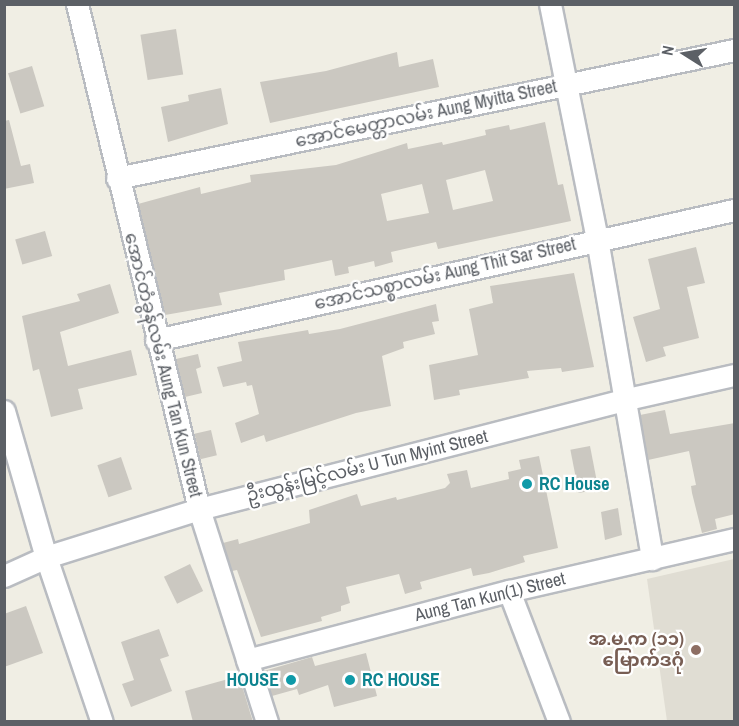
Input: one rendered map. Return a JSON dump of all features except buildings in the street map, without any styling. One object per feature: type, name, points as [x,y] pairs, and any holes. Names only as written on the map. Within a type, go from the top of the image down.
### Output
[{"type":"street","name":"အောင်တံခွန်လမ်း Aung Tan Kun Street","points":[[77,4],[156,340],[199,509],[267,722]]},
{"type":"street","points":[[550,4],[597,239],[652,559]]},
{"type":"street","name":"အောင်မေတ္တာလမ်း Aung Myitta Street","points":[[117,178],[735,50]]},
{"type":"street","name":"အောင်သစ္စာလမ်း Aung Thit Sar Street","points":[[156,340],[597,239],[735,210]]},
{"type":"street","name":"ဦးထွန်းမြင့်လမ်း U Tun Myint Street","points":[[4,576],[46,556],[199,509],[623,400],[735,375]]},
{"type":"street","points":[[4,411],[46,556],[102,722]]},
{"type":"street","name":"Aung Tan Kun(1) Street","points":[[247,660],[509,591],[735,539]]},
{"type":"street","points":[[509,591],[559,722]]},
{"type":"shaded area","name":"အ.မ.က (၁၁) မြောက်ဒဂုံ","points":[[734,559],[734,721],[667,721],[647,579]]},
{"type":"place","name":"RC House","points":[[527,484]]},
{"type":"place","name":"အ.မ.က (၁၁) မြောက်ဒဂုံ","points":[[696,650]]},
{"type":"place","name":"HOUSE","points":[[291,680]]},
{"type":"place","name":"RC HOUSE","points":[[350,680]]}]
